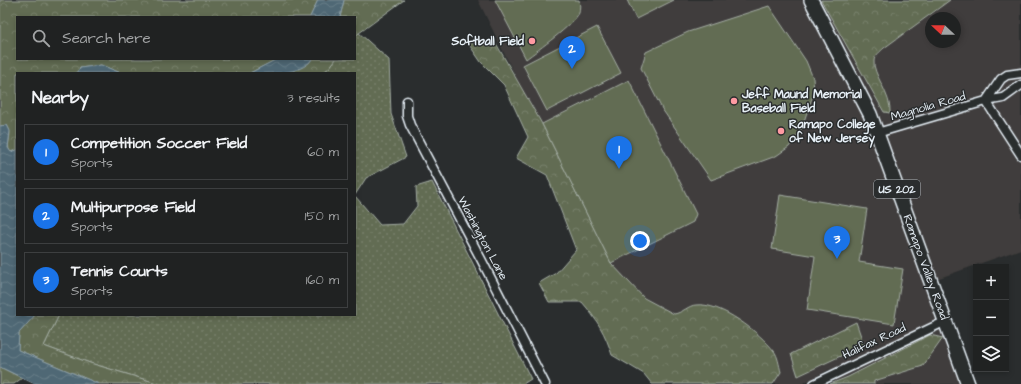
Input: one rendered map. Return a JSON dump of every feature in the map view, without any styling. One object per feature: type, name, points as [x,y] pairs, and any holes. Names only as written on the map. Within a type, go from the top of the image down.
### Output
[{"type":"main road","name":"Ramapo Valley Road","points":[[811,0],[864,101],[877,132],[968,384]]},
{"type":"street","points":[[1021,73],[1006,75],[986,101],[1021,155]]},
{"type":"street","name":"Magnolia Road","points":[[877,132],[986,101],[1003,98],[1021,85]]},
{"type":"street","name":"Washington Lane","points":[[407,101],[407,116],[410,125],[485,266],[545,384]]},
{"type":"street","name":"Halifax Road","points":[[814,384],[946,321]]},
{"type":"shaded area","name":"Ramapo College of New Jersey","points":[[478,0],[1021,0],[1021,249],[979,264],[973,264],[973,266],[931,281],[968,384],[836,384],[830,369],[802,384],[666,384]]},
{"type":"green space","points":[[0,0],[318,0],[310,16],[16,16],[16,60],[275,60],[252,72],[118,72],[101,65],[80,68],[77,72],[16,72],[16,150],[10,152],[8,145],[10,132],[7,125],[0,126]]},
{"type":"green space","points":[[344,0],[404,0],[356,35],[356,16],[340,16]]},
{"type":"green space","name":"Softball Field","points":[[495,0],[579,0],[580,9],[579,13],[570,24],[526,59]]},
{"type":"green space","points":[[627,0],[674,0],[636,19]]},
{"type":"green space","points":[[821,0],[950,0],[934,12],[925,12],[925,18],[884,48],[875,57],[874,66],[890,106],[890,113],[884,112]]},
{"type":"green space","name":"Jeff Maund Memorial Baseball Field","points":[[769,6],[806,61],[813,78],[814,92],[801,130],[789,147],[776,156],[711,180],[662,109],[641,68],[646,52],[688,32]]},
{"type":"green space","points":[[597,27],[621,73],[547,111],[523,65]]},
{"type":"green space","points":[[358,32],[389,60],[391,114],[406,157],[366,178],[356,193],[356,72],[323,72],[335,60],[356,60],[356,35]]},
{"type":"green space","points":[[468,43],[497,45],[542,124],[611,263],[644,298],[674,314],[693,305],[706,305],[728,313],[750,328],[768,344],[776,355],[781,372],[773,384],[652,384],[644,374],[612,355],[600,327],[582,302],[549,302],[539,283],[556,273],[576,250],[547,175],[516,158],[528,137],[504,85],[481,62]]},
{"type":"green space","points":[[311,60],[335,60],[323,72],[288,72],[309,63]]},
{"type":"green space","points":[[629,80],[696,214],[693,222],[611,263],[542,124]]},
{"type":"green space","points":[[432,182],[531,379],[523,384],[160,384],[90,363],[44,346],[59,316],[356,316],[356,197],[380,225],[403,224],[417,206],[416,187]]},
{"type":"green space","points":[[780,195],[867,209],[859,262],[903,269],[894,324],[807,310],[815,256],[772,249]]},
{"type":"green space","points":[[34,316],[59,316],[44,346],[90,363],[160,384],[99,384],[18,350],[19,333]]},
{"type":"green space","points":[[856,322],[864,345],[798,376],[791,354]]},
{"type":"green space","points":[[930,335],[943,338],[923,366],[874,381],[874,384],[830,384],[848,377]]},
{"type":"green space","points":[[0,367],[22,378],[14,384],[0,384]]},
{"type":"water","points":[[318,0],[344,0],[340,16],[310,16]]},
{"type":"water","points":[[275,60],[311,60],[307,64],[292,71],[252,72]]},
{"type":"water","points":[[101,65],[118,72],[77,72],[80,68]]},
{"type":"water","points":[[7,125],[10,131],[8,148],[11,152],[16,150],[16,316],[34,316],[19,333],[18,350],[99,384],[35,384],[0,367],[0,126]]},
{"type":"place","name":"Softball Field","points":[[532,41]]},
{"type":"place","name":"Multipurpose Field","points":[[572,69]]},
{"type":"place","name":"Jeff Maund Memorial Baseball Field","points":[[734,101]]},
{"type":"place","name":"Ramapo College of New Jersey","points":[[781,131]]},
{"type":"place","name":"Competition Soccer Field","points":[[619,169]]},
{"type":"place","name":"Tennis Courts","points":[[837,259]]}]
